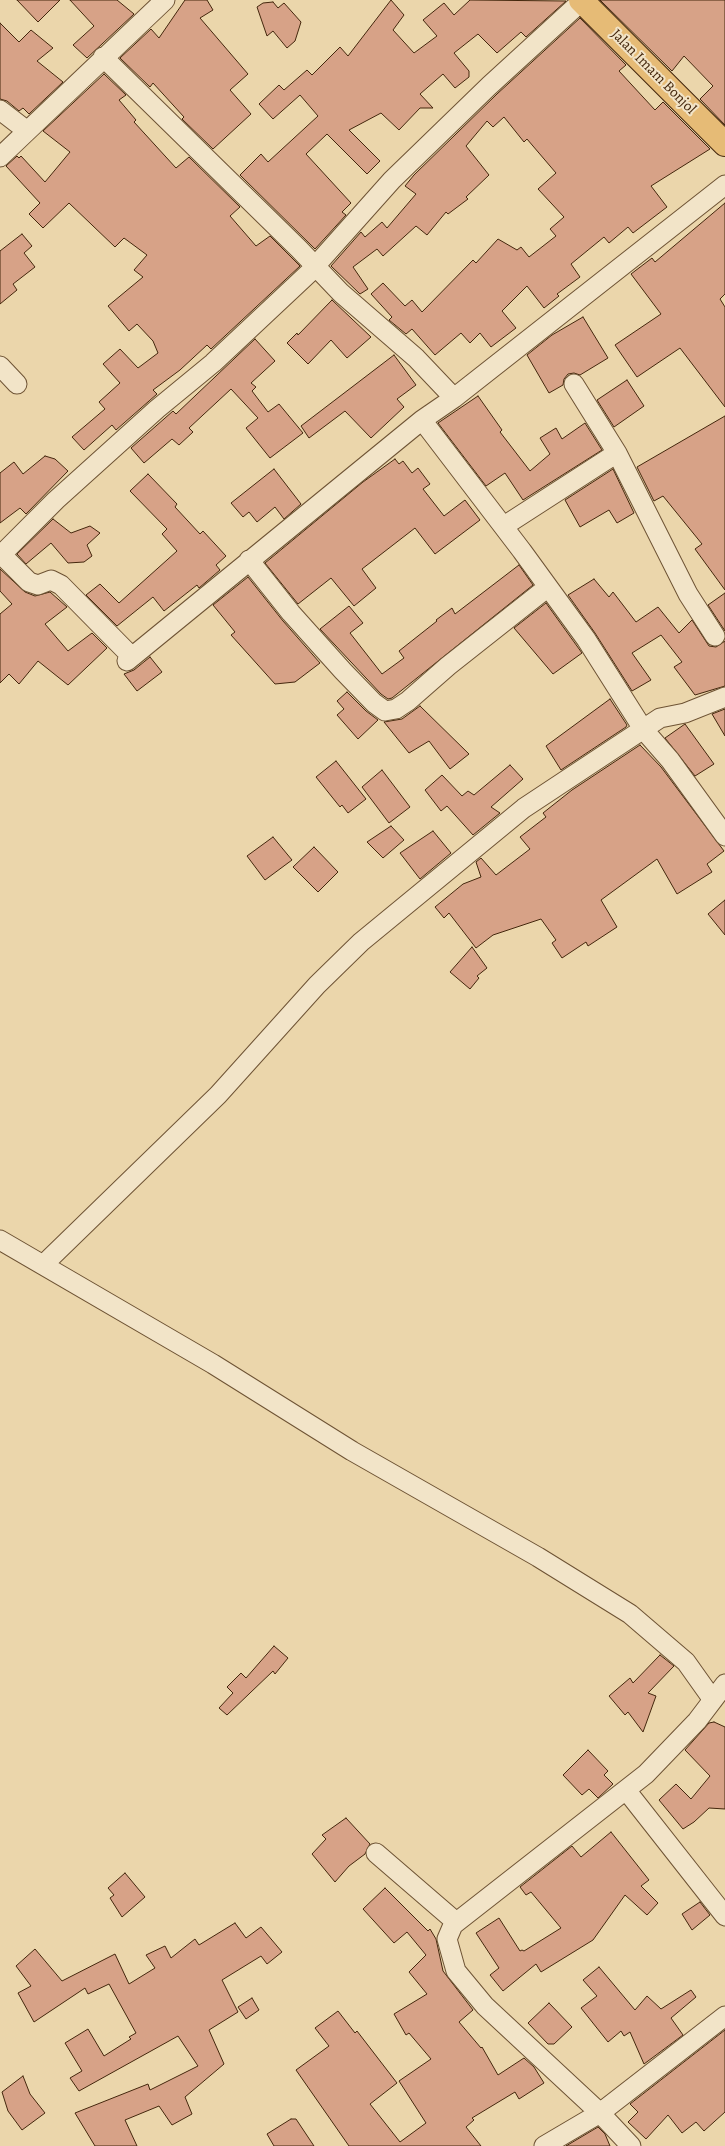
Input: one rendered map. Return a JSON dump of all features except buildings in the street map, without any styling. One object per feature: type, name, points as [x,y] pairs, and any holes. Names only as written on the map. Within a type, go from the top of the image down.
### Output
[{"type":"main road","name":"Jalan Imam Bonjol","points":[[582,0],[725,144]]},
{"type":"street","points":[[0,157],[26,130],[164,0]]},
{"type":"street","points":[[582,0],[489,86],[392,180],[316,266],[214,363],[157,409],[56,500],[1,556],[29,582],[38,585],[50,580],[62,585],[129,659],[422,420],[454,398],[725,185]]},
{"type":"street","points":[[103,57],[316,266],[341,293],[416,358],[454,398]]},
{"type":"street","points":[[0,110],[26,130]]},
{"type":"street","points":[[0,366],[16,384]]},
{"type":"street","points":[[574,384],[617,453],[688,594],[715,636]]},
{"type":"street","points":[[422,420],[504,526],[586,639],[643,730],[670,760],[725,836]]},
{"type":"street","points":[[504,526],[617,453]]},
{"type":"street","points":[[249,560],[291,613],[342,671],[374,703],[385,711],[396,709],[408,701],[448,666],[548,587]]},
{"type":"street","points":[[43,1265],[218,1095],[317,985],[361,942],[524,808],[660,718],[685,713],[725,697]]},
{"type":"street","points":[[0,1240],[213,1364],[352,1451],[538,1557],[630,1614],[686,1662],[712,1702]]},
{"type":"street","points":[[631,2146],[600,2114],[485,2006],[456,1971],[448,1939],[449,1932],[456,1922],[646,1774],[697,1721],[725,1684]]},
{"type":"street","points":[[626,1790],[725,1916]]},
{"type":"street","points":[[376,1853],[456,1922]]},
{"type":"street","points":[[544,2146],[600,2114],[725,2016]]}]
